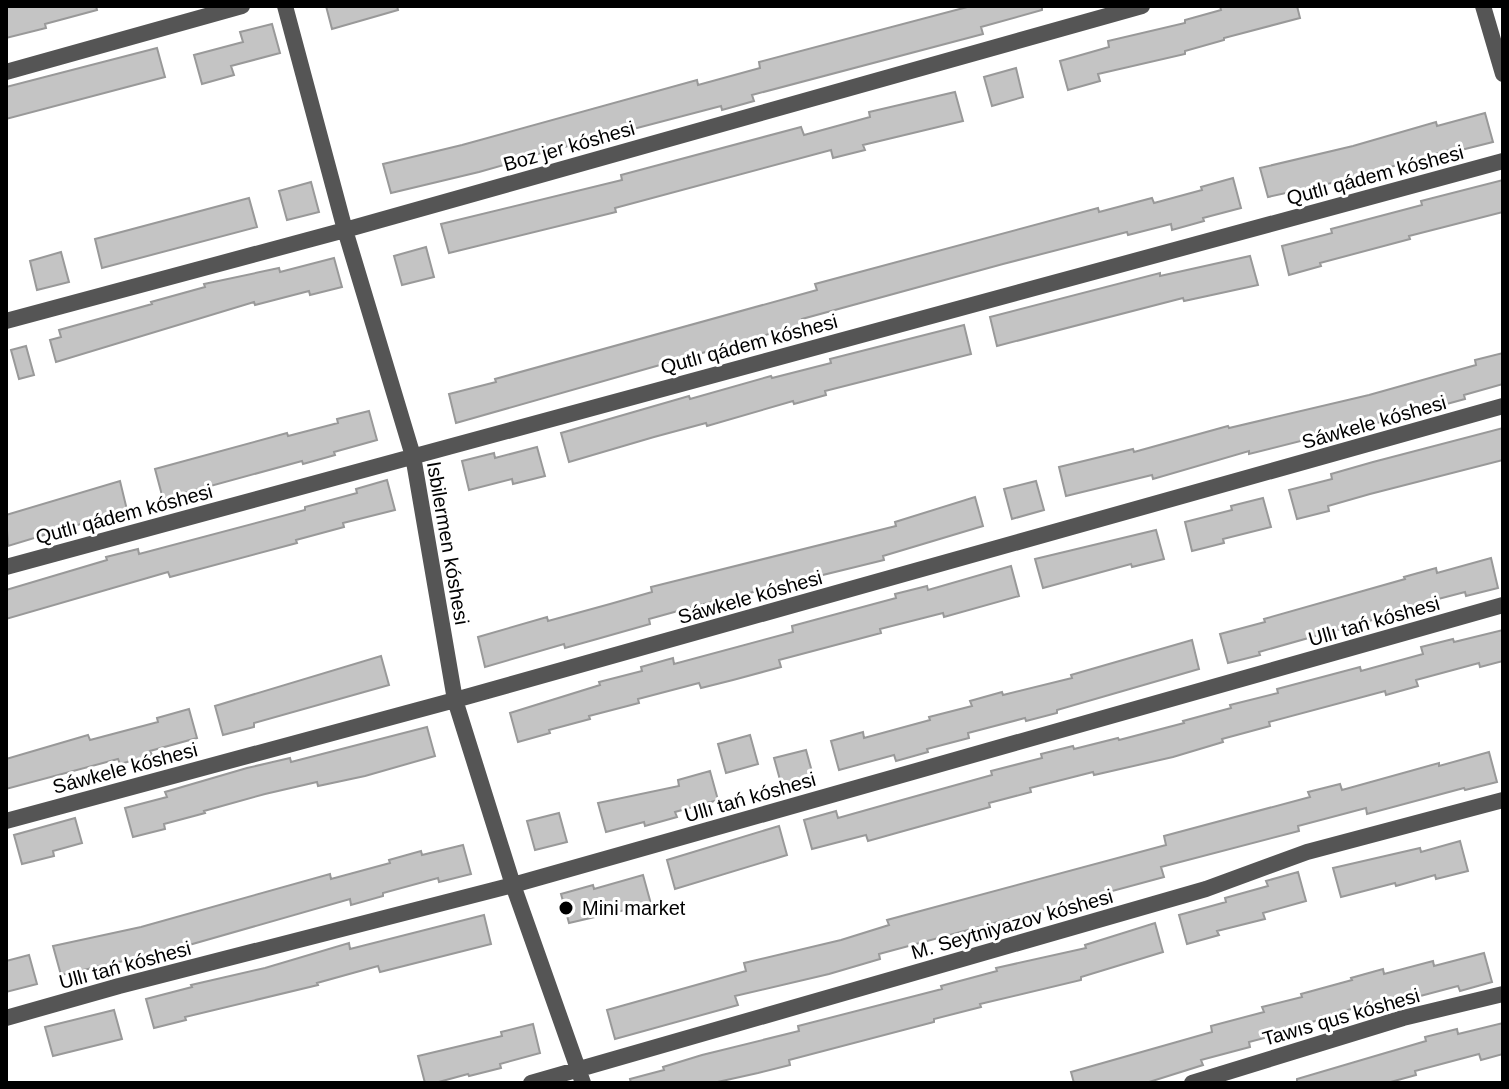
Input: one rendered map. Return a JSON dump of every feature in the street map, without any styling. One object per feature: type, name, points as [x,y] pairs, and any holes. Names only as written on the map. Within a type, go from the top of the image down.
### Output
[{"type":"street","points":[[6,72],[242,6]]},
{"type":"street","name":"Isbilermen kóshesi","points":[[285,6],[345,230],[413,456],[455,700],[513,885],[580,1077]]},
{"type":"street","name":"Boz jer kóshesi","points":[[6,321],[345,230],[1142,6]]},
{"type":"street","points":[[1483,6],[1503,74]]},
{"type":"street","name":"Qutlı qádem kóshesi","points":[[6,567],[1503,161]]},
{"type":"street","name":"Sáwkele kóshesi","points":[[6,821],[455,700],[1503,406]]},
{"type":"street","name":"Ullı tań kóshesi","points":[[6,1018],[513,885],[1503,605]]},
{"type":"street","name":"M. Seytniyazov kóshesi","points":[[531,1083],[580,1077],[1206,889],[1307,852],[1503,800]]},
{"type":"street","name":"Tawıs qus kóshesi","points":[[1192,1083],[1403,1018],[1503,994]]},
{"type":"building","points":[[6,6],[96,6],[97,10],[6,38]]},
{"type":"building","points":[[326,6],[397,6],[398,10],[332,29]]},
{"type":"building","points":[[971,6],[1042,6],[1042,10],[981,27],[983,34],[752,95],[754,101],[722,110],[721,106],[391,193],[383,164],[697,80],[698,85],[760,68],[759,62]]},
{"type":"building","points":[[1220,6],[1297,6],[1300,18],[1224,38],[1185,51],[1185,54],[1098,74],[1100,81],[1068,90],[1060,61],[1109,47],[1108,41],[1185,23],[1185,20],[1221,10]]},
{"type":"building","points":[[272,24],[280,53],[231,66],[234,75],[202,84],[194,55],[243,42],[240,32]]},
{"type":"building","points":[[157,48],[165,77],[6,119],[6,87]]},
{"type":"building","points":[[1016,68],[1023,97],[992,106],[984,77]]},
{"type":"building","points":[[955,92],[963,121],[863,145],[865,150],[833,158],[831,150],[615,208],[616,212],[449,253],[441,224],[622,180],[621,175],[801,127],[804,135],[870,117],[869,112]]},
{"type":"building","points":[[1485,113],[1493,142],[1461,150],[1460,147],[1345,180],[1268,197],[1260,168],[1436,122],[1437,126]]},
{"type":"building","points":[[1233,178],[1241,208],[1203,218],[1204,221],[1172,230],[1171,224],[1128,235],[1127,232],[1003,264],[802,319],[804,324],[456,423],[449,394],[496,382],[495,379],[817,290],[815,284],[1098,208],[1099,212],[1152,198],[1154,203]]},
{"type":"building","points":[[1503,180],[1503,212],[1409,236],[1410,239],[1320,263],[1321,266],[1289,275],[1282,246],[1332,233],[1331,229],[1422,205],[1421,201]]},
{"type":"building","points":[[311,182],[319,212],[287,220],[279,191]]},
{"type":"building","points":[[249,198],[257,227],[102,268],[95,239]]},
{"type":"building","points":[[426,247],[434,277],[402,285],[394,256]]},
{"type":"building","points":[[61,252],[69,282],[37,290],[30,261]]},
{"type":"building","points":[[1250,256],[1258,285],[1184,301],[1183,298],[997,346],[990,317],[1160,273],[1160,276]]},
{"type":"building","points":[[334,258],[342,287],[310,295],[309,291],[255,305],[254,302],[56,362],[50,340],[61,337],[59,330],[152,304],[205,287],[204,284],[279,268],[280,272]]},
{"type":"building","points":[[964,325],[971,354],[569,462],[561,433],[689,396],[690,399],[831,363],[830,359]]},
{"type":"building","points":[[26,346],[34,375],[19,379],[11,350]]},
{"type":"building","points":[[1503,353],[1503,384],[1464,395],[1465,399],[1344,432],[1249,454],[1249,451],[1153,479],[1152,475],[1066,496],[1059,467],[1369,395],[1476,365],[1475,360]]},
{"type":"building","points":[[369,411],[377,440],[303,464],[302,461],[163,499],[155,469],[287,433],[288,436],[338,423],[337,419]]},
{"type":"building","points":[[1503,428],[1503,460],[1328,506],[1329,511],[1297,519],[1289,490],[1332,479],[1331,474]]},
{"type":"building","points":[[537,447],[545,476],[513,484],[512,479],[469,490],[462,461],[494,453],[495,458]]},
{"type":"building","points":[[387,480],[395,510],[343,523],[344,527],[296,540],[297,543],[170,577],[168,572],[6,619],[6,590],[107,560],[106,557],[138,549],[139,554],[305,510],[305,507],[357,493],[356,489]]},
{"type":"building","points":[[120,481],[127,510],[8,546],[6,515]]},
{"type":"building","points":[[1036,481],[1044,510],[1012,519],[1004,489]]},
{"type":"building","points":[[975,497],[983,526],[883,556],[884,560],[696,606],[649,619],[650,624],[485,667],[478,637],[652,592],[651,587],[896,526],[895,522]]},
{"type":"building","points":[[1263,498],[1271,527],[1223,539],[1224,543],[1192,551],[1185,522]]},
{"type":"building","points":[[1156,530],[1164,559],[1132,567],[1131,564],[1043,588],[1035,559]]},
{"type":"building","points":[[1491,558],[1498,588],[1466,596],[1465,592],[1396,610],[1397,613],[1228,663],[1220,634],[1436,568],[1437,573]]},
{"type":"building","points":[[1011,566],[1019,596],[944,617],[943,613],[880,629],[881,633],[779,660],[781,667],[733,680],[701,688],[699,683],[638,699],[639,703],[589,716],[590,719],[518,742],[510,713],[600,685],[599,682],[642,671],[641,667],[673,658],[674,664],[793,632],[792,626],[896,598],[895,594],[927,586],[928,590]]},
{"type":"building","points":[[1503,630],[1503,661],[1480,667],[1479,663],[1416,680],[1418,686],[1386,695],[1385,691],[1269,722],[1270,726],[1173,757],[1030,788],[1031,792],[989,803],[990,807],[868,841],[866,835],[812,849],[804,820],[836,811],[838,818],[992,775],[991,771],[1042,758],[1041,754],[1119,740],[1184,723],[1231,708],[1230,705],[1278,693],[1277,689],[1423,654],[1421,647]]},
{"type":"building","points":[[1192,640],[1199,669],[1057,710],[1057,713],[968,733],[969,738],[896,761],[894,755],[839,770],[831,741],[863,732],[864,738],[930,720],[929,717],[972,706],[970,701],[1072,678],[1071,675]]},
{"type":"building","points":[[381,656],[389,685],[254,723],[254,727],[223,735],[215,706]]},
{"type":"building","points":[[189,709],[197,738],[150,751],[152,755],[120,764],[118,759],[6,789],[6,759],[88,735],[90,740],[158,722],[157,718]]},
{"type":"building","points":[[427,727],[435,756],[365,776],[318,786],[317,782],[265,794],[164,824],[165,829],[133,837],[125,808],[167,797],[165,792],[247,768],[290,758],[291,762]]},
{"type":"building","points":[[750,735],[758,764],[726,773],[718,744]]},
{"type":"building","points":[[806,750],[814,779],[782,787],[774,758]]},
{"type":"building","points":[[1489,752],[1497,782],[1367,814],[1366,808],[1298,826],[1299,831],[1161,867],[1164,877],[879,954],[880,959],[829,974],[735,996],[738,1005],[615,1039],[607,1010],[746,971],[744,963],[841,940],[889,925],[887,920],[1166,845],[1164,836],[1310,797],[1308,792],[1340,784],[1342,790]]},
{"type":"building","points":[[710,771],[718,800],[675,812],[677,817],[606,832],[598,803],[679,786],[678,780]]},
{"type":"building","points":[[559,813],[567,842],[535,850],[527,821]]},
{"type":"building","points":[[75,818],[82,843],[53,851],[54,856],[22,864],[14,835]]},
{"type":"building","points":[[779,826],[787,855],[675,889],[667,860]]},
{"type":"building","points":[[1460,841],[1468,871],[1436,879],[1435,875],[1396,886],[1395,883],[1341,897],[1333,868],[1420,848],[1421,852]]},
{"type":"building","points":[[463,845],[471,874],[439,882],[438,878],[351,905],[350,899],[168,951],[61,975],[53,946],[141,927],[330,874],[331,879],[421,851],[422,855]]},
{"type":"building","points":[[1298,872],[1306,901],[1263,913],[1265,919],[1217,931],[1219,935],[1187,944],[1179,915],[1226,902],[1225,898],[1268,886],[1266,881]]},
{"type":"building","points":[[643,875],[651,904],[569,923],[561,894],[593,885],[594,889]]},
{"type":"building","points":[[484,915],[491,944],[380,972],[378,966],[154,1028],[146,999],[349,943],[350,949]]},
{"type":"building","points":[[1155,923],[1163,952],[1081,977],[1081,980],[980,1004],[981,1007],[934,1019],[934,1022],[789,1060],[790,1065],[758,1073],[713,1083],[631,1083],[630,1079],[702,1055],[799,1031],[798,1026],[942,989],[941,986],[997,971],[996,968],[1086,948],[1085,945]]},
{"type":"building","points":[[1484,953],[1492,982],[1460,991],[1458,986],[1409,999],[1408,994],[1340,1012],[1301,1025],[1302,1028],[1249,1042],[1250,1047],[1201,1060],[1203,1065],[1146,1083],[1074,1083],[1071,1072],[1212,1032],[1211,1026],[1264,1012],[1262,1007],[1302,997],[1301,994],[1351,978],[1383,969],[1384,974],[1433,961],[1434,966]]},
{"type":"building","points":[[29,955],[37,984],[6,992],[6,961]]},
{"type":"building","points":[[114,1010],[122,1039],[53,1056],[45,1027]]},
{"type":"building","points":[[1503,1023],[1503,1054],[1481,1060],[1479,1054],[1415,1071],[1416,1075],[1387,1083],[1297,1083],[1297,1079],[1426,1041],[1425,1037],[1457,1029],[1458,1034]]},
{"type":"building","points":[[533,1024],[540,1053],[500,1064],[501,1068],[425,1083],[418,1056],[502,1036],[501,1032]]},
{"type":"place","name":"Mini market","points":[[566,908]]}]
